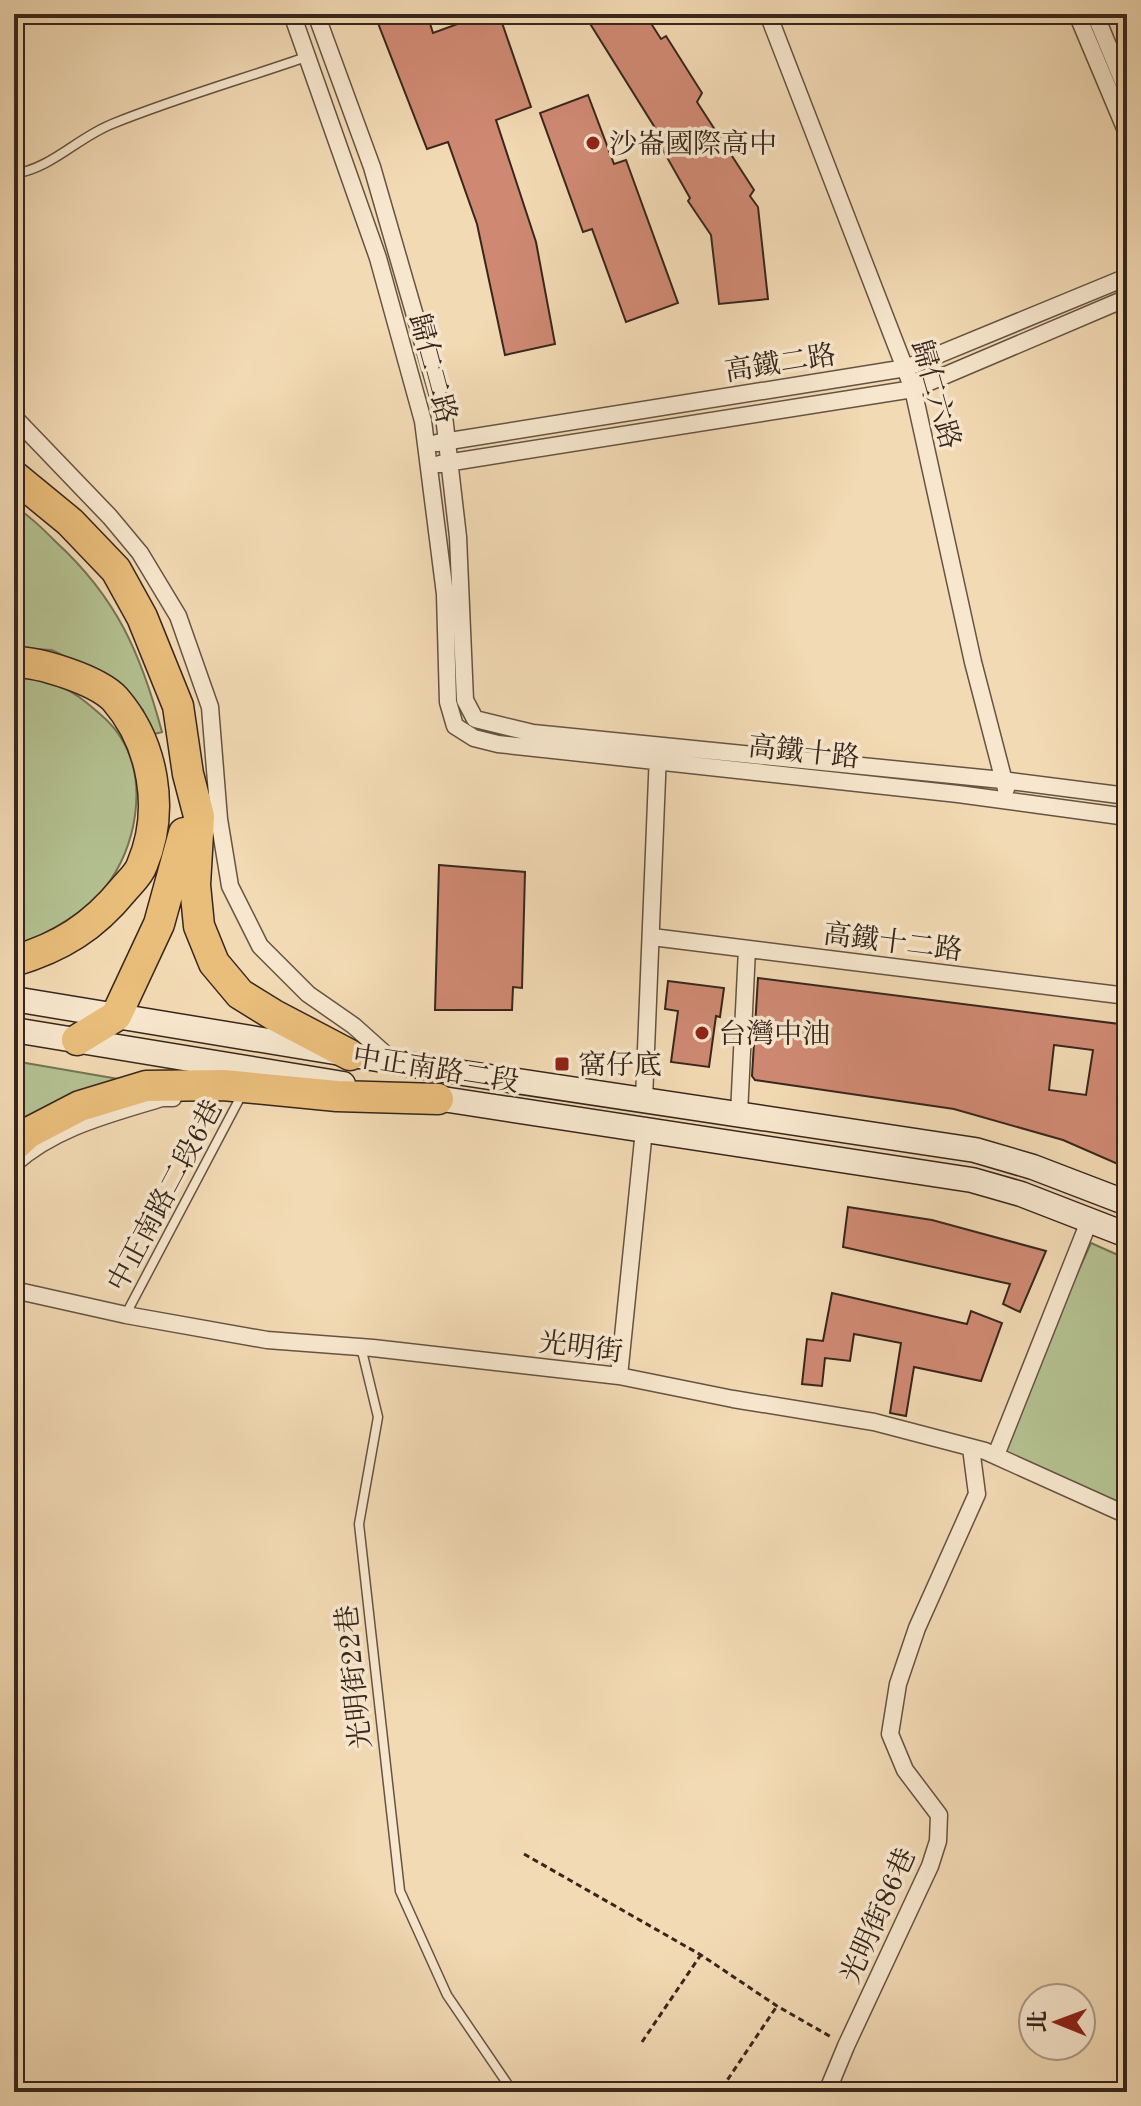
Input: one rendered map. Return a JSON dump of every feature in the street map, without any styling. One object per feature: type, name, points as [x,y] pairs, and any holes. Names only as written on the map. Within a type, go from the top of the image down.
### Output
[{"type":"highway","points":[[14,476],[70,522],[116,570],[142,617],[178,706],[188,774],[199,816],[195,885],[199,926],[214,963],[240,994],[350,1055]]},
{"type":"highway","points":[[14,662],[33,662],[62,671],[114,697],[136,732],[151,768],[155,800],[142,867],[118,897],[83,932],[14,961]]},
{"type":"highway","points":[[77,1040],[116,1016],[159,924],[184,843],[188,774]]},
{"type":"highway","points":[[21,1140],[80,1106],[146,1086],[223,1085],[273,1091],[438,1099]]},
{"type":"street","name":"歸仁二路","points":[[292,14],[378,258],[423,421],[445,594],[448,702],[455,726],[474,738]]},
{"type":"street","name":"歸仁二路","points":[[316,14],[372,167],[444,416],[458,537],[465,700],[475,719],[498,725]]},
{"type":"street","name":"歸仁六路","points":[[768,14],[913,389],[973,662],[1002,780],[1011,802]]},
{"type":"street","points":[[1077,14],[1127,133]]},
{"type":"street","points":[[1095,14],[1127,91]]},
{"type":"street","name":"高鐵二路","points":[[427,446],[447,440],[906,368],[1127,277]]},
{"type":"street","name":"高鐵二路","points":[[430,464],[913,389],[1127,298]]},
{"type":"street","points":[[14,417],[110,517],[140,553],[178,616],[210,707],[219,819],[230,886],[260,946],[308,994],[354,1026],[395,1062]]},
{"type":"street","name":"高鐵十路","points":[[498,725],[658,752],[1127,817]]},
{"type":"street","name":"高鐵十路","points":[[474,738],[498,744],[658,752],[1002,780],[1127,796]]},
{"type":"street","points":[[644,1099],[658,752]]},
{"type":"street","name":"高鐵十二路","points":[[652,937],[1127,996]]},
{"type":"street","points":[[739,1114],[747,949]]},
{"type":"street","name":"中正南路二段","points":[[14,999],[350,1055],[975,1150],[1078,1182],[1127,1203]]},
{"type":"street","name":"中正南路二段","points":[[14,1030],[438,1099],[972,1180],[1090,1219],[1127,1235]]},
{"type":"street","points":[[14,1164],[49,1139],[96,1119],[162,1098],[241,1096],[273,1091]]},
{"type":"street","points":[[619,1376],[644,1130]]},
{"type":"street","points":[[996,1455],[1090,1219]]},
{"type":"street","name":"光明街","points":[[14,1290],[126,1315],[267,1340],[361,1347],[619,1376],[874,1422],[996,1455],[1127,1515]]},
{"type":"street","name":"光明街86巷","points":[[827,2092],[930,1866],[938,1841],[939,1815],[905,1770],[890,1734],[898,1684],[917,1628],[977,1494],[971,1448]]},
{"type":"lane","points":[[14,174],[28,172],[62,155],[109,125],[309,56]]},
{"type":"lane","name":"中正南路二段6巷","points":[[126,1315],[241,1096]]},
{"type":"lane","name":"光明街22巷","points":[[361,1347],[378,1417],[359,1524],[400,1891],[447,1995],[513,2092]]},
{"type":"path","points":[[524,1854],[701,1955],[777,2006],[846,2046]]},
{"type":"path","points":[[642,2042],[701,1955]]},
{"type":"path","points":[[722,2088],[777,2006]]},
{"type":"green space","points":[[14,506],[77,563],[111,606],[135,652],[162,732],[151,735],[143,710],[106,677],[52,650],[14,648]]},
{"type":"green space","points":[[14,676],[34,677],[62,687],[105,719],[118,733],[130,756],[136,794],[135,814],[125,854],[105,888],[75,914],[14,949]]},
{"type":"green space","points":[[14,1061],[130,1081],[14,1133]]},
{"type":"green space","points":[[1091,1243],[1127,1259],[1127,1508],[1008,1460],[1001,1442]]},
{"type":"building","points":[[384,14],[427,14],[433,33],[485,14],[499,14],[531,107],[496,120],[536,242],[555,344],[505,355],[477,224],[448,142],[427,149],[376,18]]},
{"type":"building","points":[[584,14],[645,14],[661,39],[666,36],[702,93],[697,102],[754,190],[750,196],[758,207],[768,299],[719,304],[711,235],[688,201],[690,198],[660,145],[662,139]]},
{"type":"building","points":[[588,95],[614,164],[626,160],[678,303],[626,322],[592,229],[583,232],[540,113]]},
{"type":"building","points":[[439,865],[525,872],[522,988],[513,987],[512,1010],[435,1010]]},
{"type":"building","points":[[758,978],[1127,1025],[1127,1168],[1063,1140],[954,1109],[755,1080],[752,1076]],"holes":[[[1054,1045],[1093,1050],[1086,1095],[1049,1090]]]},
{"type":"building","points":[[668,981],[724,988],[720,1017],[716,1016],[709,1067],[671,1062],[678,1011],[665,1009]]},
{"type":"building","points":[[848,1207],[932,1220],[1046,1251],[1020,1312],[1003,1304],[1010,1284],[843,1247]]},
{"type":"building","points":[[832,1293],[967,1324],[971,1311],[1002,1323],[981,1381],[914,1367],[906,1416],[890,1413],[901,1343],[854,1334],[850,1361],[825,1358],[822,1386],[802,1384],[807,1339],[823,1341]]},
{"type":"place","name":"沙崙國際高中","points":[[593,143]]},
{"type":"place","name":"台灣中油","points":[[702,1033]]},
{"type":"place","name":"窩仔底","points":[[562,1064]]}]
